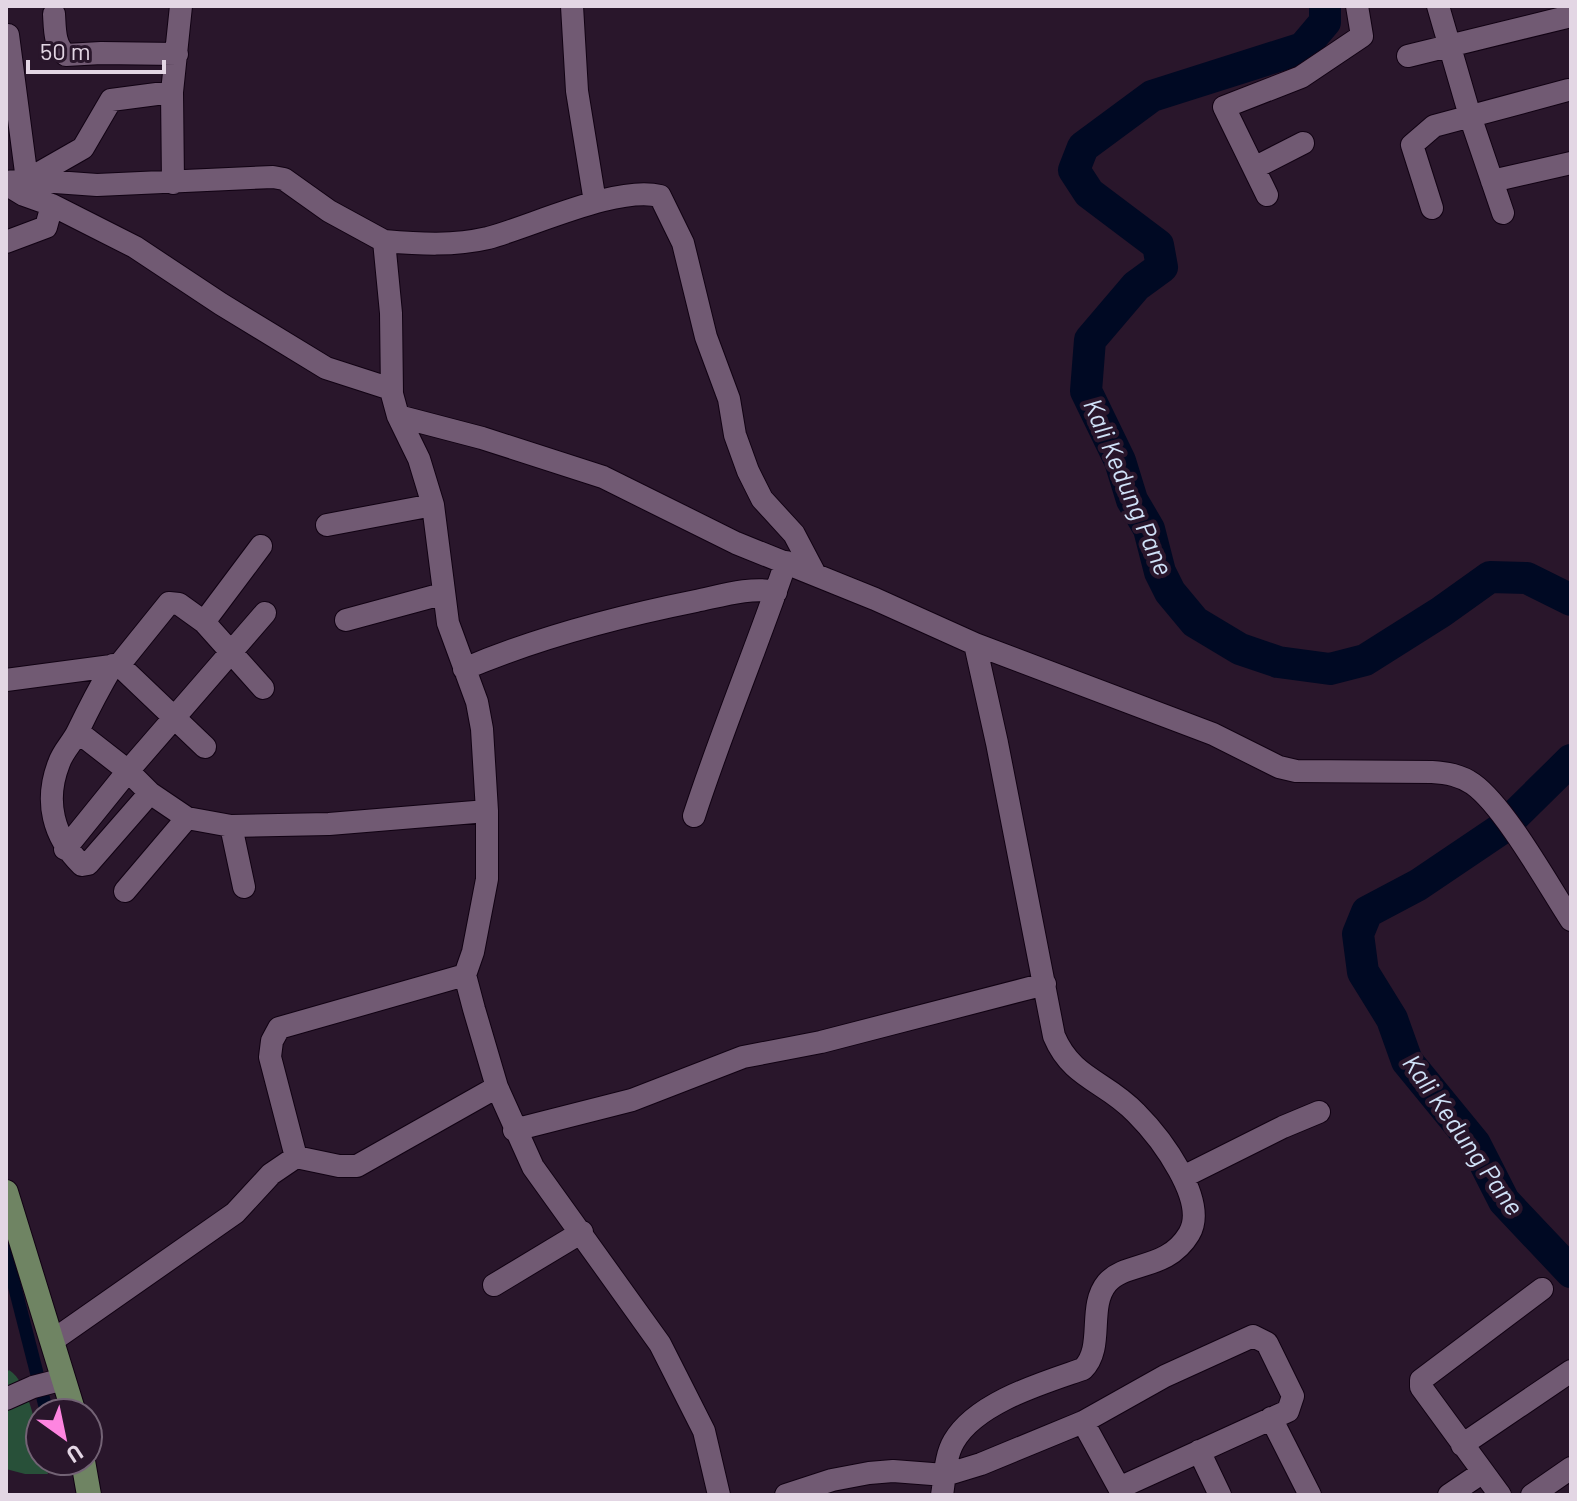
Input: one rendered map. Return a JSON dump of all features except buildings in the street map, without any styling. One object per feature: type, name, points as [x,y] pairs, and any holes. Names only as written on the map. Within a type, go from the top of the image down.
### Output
[{"type":"main road","points":[[6,1192],[52,1341],[49,1383],[61,1397]]},
{"type":"street","points":[[173,183],[172,92],[181,6]]},
{"type":"street","points":[[572,6],[577,91],[595,202]]},
{"type":"street","points":[[1267,195],[1224,107],[1301,77],[1366,45],[1357,6]]},
{"type":"street","points":[[1438,6],[1470,116],[1503,213]]},
{"type":"street","points":[[1514,30],[1518,6]]},
{"type":"street","points":[[54,14],[59,49],[66,55],[177,54]]},
{"type":"street","points":[[1408,56],[1571,16]]},
{"type":"street","points":[[8,35],[13,182],[24,195],[52,205],[135,247],[326,368],[394,402],[482,438],[603,477],[736,543],[975,644],[1213,734],[1287,770],[1454,774],[1473,784],[1491,801],[1571,920]]},
{"type":"street","points":[[1432,208],[1412,145],[1434,126],[1568,90]]},
{"type":"street","points":[[13,182],[83,148],[111,100],[172,92]]},
{"type":"street","points":[[1254,168],[1303,143]]},
{"type":"street","points":[[1492,181],[1571,163]]},
{"type":"street","points":[[13,182],[97,185],[237,177],[284,179],[340,218],[384,241],[440,245],[486,239],[595,202],[635,195],[657,195],[663,199],[683,243],[706,337],[732,410],[735,435],[748,471],[762,499],[794,534],[800,568]]},
{"type":"street","points":[[6,242],[46,227],[52,205]]},
{"type":"street","points":[[384,241],[391,313],[394,402],[419,459],[433,505],[448,623],[477,702],[482,729],[487,879],[473,952],[465,975],[497,1087],[514,1130],[533,1167],[660,1344],[704,1431],[719,1495]]},
{"type":"street","points":[[327,525],[433,505]]},
{"type":"street","points":[[204,622],[261,546]]},
{"type":"street","points":[[694,816],[776,592],[800,568]]},
{"type":"street","points":[[464,669],[556,634],[636,613],[730,594],[776,592]]},
{"type":"street","points":[[346,620],[442,594]]},
{"type":"street","points":[[150,793],[88,864],[82,865],[65,849],[54,819],[51,788],[60,760],[116,665],[169,603],[179,604],[204,622],[263,688]]},
{"type":"street","points":[[65,849],[265,613]]},
{"type":"street","points":[[943,1485],[950,1450],[963,1428],[1007,1399],[1083,1369],[1091,1362],[1100,1299],[1107,1284],[1120,1274],[1157,1262],[1179,1247],[1189,1234],[1195,1211],[1183,1177],[1158,1139],[1135,1112],[1098,1082],[1075,1069],[1061,1054],[1054,1036],[975,644]]},
{"type":"street","points":[[6,680],[116,665]]},
{"type":"street","points":[[116,665],[205,747]]},
{"type":"street","points":[[78,732],[128,771],[150,793],[187,818],[231,826],[329,824],[487,811]]},
{"type":"street","points":[[125,891],[187,818]]},
{"type":"street","points":[[231,826],[244,887]]},
{"type":"street","points":[[296,1157],[270,1057],[272,1041],[279,1028],[465,975]]},
{"type":"street","points":[[514,1130],[632,1100],[743,1057],[821,1042],[1045,984]]},
{"type":"street","points":[[52,1341],[235,1213],[271,1174],[296,1157],[339,1166],[357,1166],[497,1087]]},
{"type":"street","points":[[1183,1177],[1319,1112]]},
{"type":"street","points":[[494,1285],[582,1232]]},
{"type":"street","points":[[1500,1495],[1421,1387],[1421,1380],[1542,1289]]},
{"type":"street","points":[[786,1495],[832,1480],[893,1471],[943,1485],[981,1464],[1083,1422],[1165,1376],[1253,1336],[1267,1343],[1293,1396],[1288,1411],[1199,1451],[1121,1492],[1083,1422]]},
{"type":"street","points":[[1462,1445],[1571,1371]]},
{"type":"street","points":[[6,1399],[49,1383]]},
{"type":"street","points":[[1271,1418],[1310,1495]]},
{"type":"street","points":[[1199,1451],[1220,1495]]},
{"type":"street","points":[[1532,1495],[1571,1468]]},
{"type":"street","points":[[1449,1495],[1483,1472]]},
{"type":"green space","points":[[9,1370],[16,1376],[28,1397],[24,1397],[24,1474],[6,1469],[6,1373]]},
{"type":"water","points":[[6,1226],[50,1397],[36,1397],[6,1280]]},
{"type":"waterway","name":"Kali Kedung Pane","points":[[1325,6],[1325,22],[1303,48],[1152,96],[1083,147],[1074,170],[1089,193],[1158,245],[1162,267],[1136,286],[1090,340],[1086,391],[1120,461],[1132,500],[1149,529],[1160,572],[1170,592],[1195,622],[1240,649],[1278,662],[1330,669],[1365,660],[1490,577],[1527,578],[1571,600]]},
{"type":"waterway","name":"Kali Kedung Pane","points":[[1571,760],[1501,829],[1418,885],[1367,912],[1358,934],[1363,972],[1392,1019],[1407,1061],[1475,1144],[1504,1201],[1571,1272]]}]
